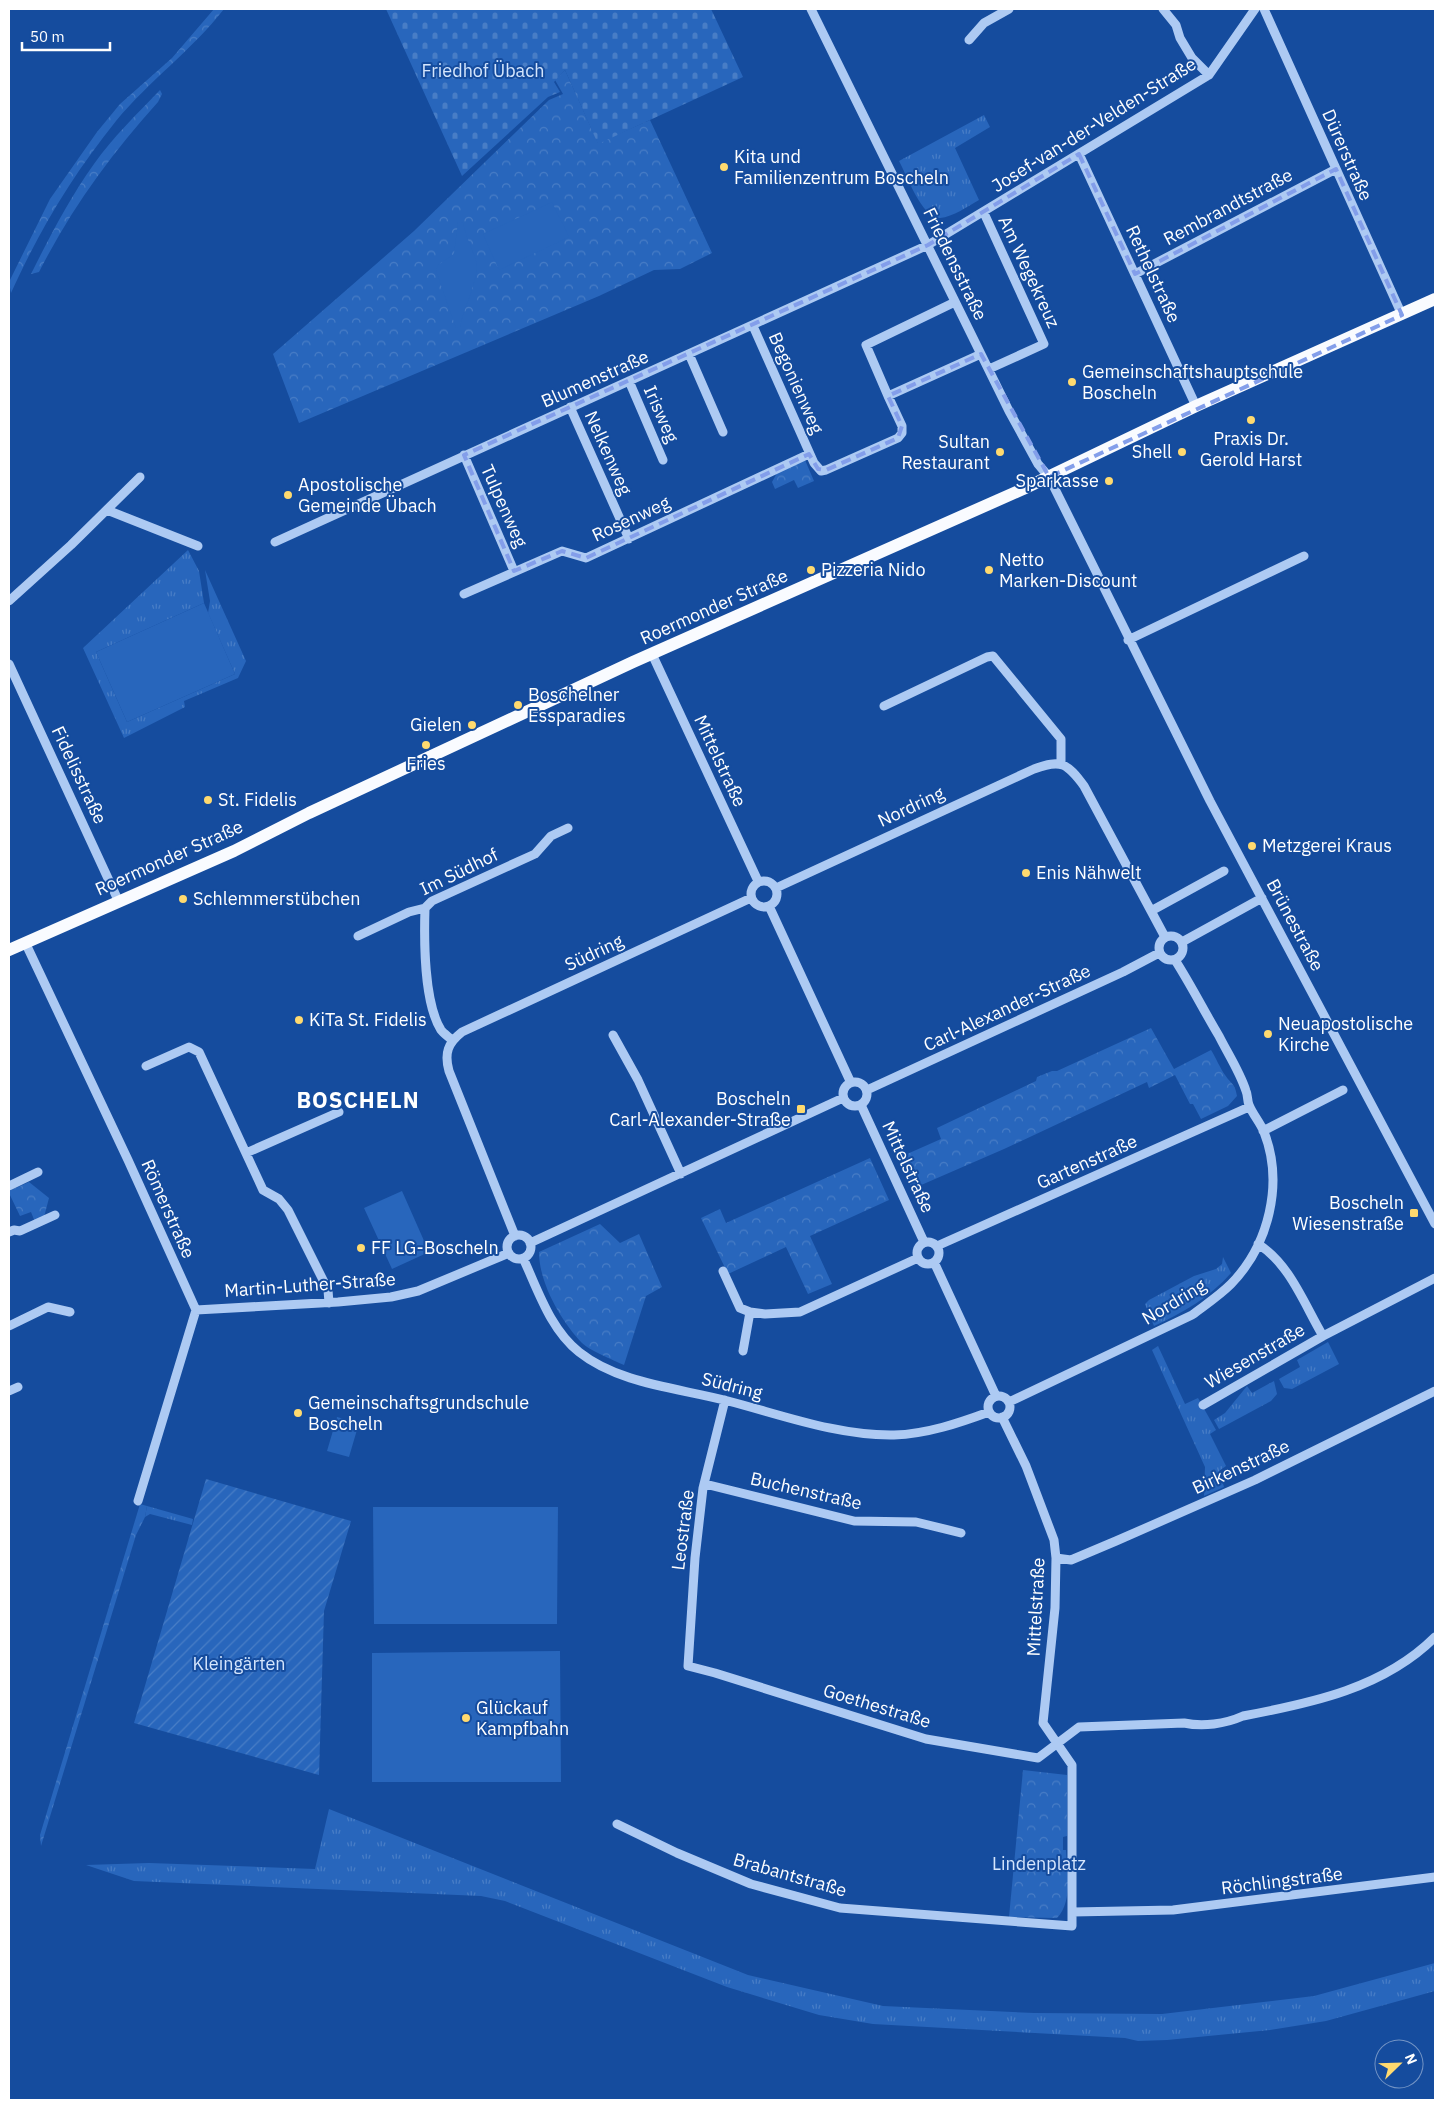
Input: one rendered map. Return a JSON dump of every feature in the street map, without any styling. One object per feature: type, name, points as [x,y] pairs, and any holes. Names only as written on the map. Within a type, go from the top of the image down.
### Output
[{"type":"main road","name":"Roermonder Straße","points":[[9,950],[234,850],[309,813],[652,654],[1049,477],[1196,406],[1435,299]]},
{"type":"street","name":"Friedensstraße","points":[[810,9],[988,369],[1038,464],[1049,477]]},
{"type":"street","points":[[969,40],[984,23],[1009,9]]},
{"type":"street","points":[[1163,9],[1176,25],[1180,38],[1192,58],[1209,74]]},
{"type":"street","name":"Josef-van-der-Velden-Straße","points":[[928,246],[1209,74],[1255,9]]},
{"type":"street","name":"Dürerstraße","points":[[1264,9],[1402,314]]},
{"type":"street","name":"Rethelstraße","points":[[1079,154],[1196,406]]},
{"type":"street","name":"Rembrandtstraße","points":[[1135,274],[1336,169]]},
{"type":"street","name":"Am Wegekreuz","points":[[984,213],[1044,344],[988,369]]},
{"type":"street","name":"Blumenstraße","points":[[275,542],[928,246]]},
{"type":"street","points":[[809,454],[818,469],[826,470],[898,438],[902,433],[902,426],[866,345],[955,302]]},
{"type":"street","name":"Begonienweg","points":[[753,326],[809,454]]},
{"type":"street","points":[[689,354],[723,432]]},
{"type":"street","points":[[888,396],[981,354]]},
{"type":"street","name":"Irisweg","points":[[629,381],[663,460]]},
{"type":"street","name":"Nelkenweg","points":[[570,407],[629,538]]},
{"type":"street","name":"Rosenweg","points":[[464,594],[514,570],[562,551],[586,558],[809,454]]},
{"type":"street","name":"Tulpenweg","points":[[464,455],[514,570]]},
{"type":"street","name":"Brünestraße","points":[[1049,477],[1128,640],[1435,1224]]},
{"type":"street","points":[[9,601],[140,478]]},
{"type":"street","points":[[107,510],[198,546]]},
{"type":"street","points":[[1128,640],[1304,556]]},
{"type":"street","name":"Mittelstraße","points":[[652,654],[758,882]]},
{"type":"street","points":[[884,706],[987,656],[993,656],[1061,739],[1061,763],[1069,768],[1084,786],[1164,937]]},
{"type":"street","name":"Fidelisstraße","points":[[9,664],[118,900]]},
{"type":"street","name":"Nordring","points":[[776,888],[1034,769],[1053,763],[1061,763]]},
{"type":"street","name":"Im Südhof","points":[[358,936],[409,912],[424,908],[432,901],[535,854],[551,836],[568,828]]},
{"type":"street","points":[[1151,911],[1224,871]]},
{"type":"street","points":[[769,881],[776,888],[775,900],[769,906],[757,906],[751,898],[751,888],[758,882],[769,881]]},
{"type":"street","name":"Südring","points":[[452,1040],[462,1032],[751,898]]},
{"type":"street","points":[[1182,942],[1262,898]]},
{"type":"street","points":[[769,906],[851,1083]]},
{"type":"street","points":[[424,908],[425,952],[433,1008],[441,1030],[452,1040],[447,1047],[446,1059],[449,1071],[515,1236]]},
{"type":"street","points":[[1176,936],[1182,942],[1183,950],[1175,960],[1166,960],[1159,953],[1159,944],[1164,937],[1176,936]]},
{"type":"street","name":"Römerstraße","points":[[25,942],[128,1160],[196,1310]]},
{"type":"street","name":"Carl-Alexander-Straße","points":[[867,1090],[1123,972],[1159,953]]},
{"type":"street","name":"Nordring","points":[[1009,1402],[1192,1315],[1231,1284],[1249,1262],[1258,1244],[1271,1206],[1273,1182],[1271,1159],[1264,1131],[1249,1107],[1247,1093],[1227,1051],[1175,960]]},
{"type":"street","points":[[613,1035],[638,1080],[681,1174]]},
{"type":"street","points":[[146,1066],[188,1047],[199,1052],[263,1190],[279,1199],[288,1210],[328,1290],[329,1303]]},
{"type":"street","points":[[851,1083],[860,1083],[867,1090],[867,1098],[861,1105],[851,1106],[843,1098],[844,1089],[851,1083]]},
{"type":"street","points":[[1264,1131],[1343,1090]]},
{"type":"street","points":[[530,1243],[843,1098]]},
{"type":"street","name":"Mittelstraße","points":[[861,1105],[924,1242]]},
{"type":"street","name":"Gartenstraße","points":[[937,1246],[1249,1107]]},
{"type":"street","points":[[246,1153],[339,1112]]},
{"type":"street","points":[[9,1186],[38,1172]]},
{"type":"street","points":[[9,1232],[14,1230],[20,1231],[55,1215]]},
{"type":"street","points":[[515,1236],[524,1236],[530,1243],[529,1254],[524,1258],[515,1258],[509,1253],[509,1241],[515,1236]]},
{"type":"street","points":[[924,1242],[931,1242],[937,1246],[939,1255],[934,1262],[925,1264],[918,1258],[917,1248],[924,1242]]},
{"type":"street","name":"Wiesenstraße","points":[[1258,1244],[1272,1253],[1282,1264],[1323,1336]]},
{"type":"street","name":"Martin-Luther-Straße","points":[[196,1310],[329,1303],[383,1298],[418,1291],[509,1253]]},
{"type":"street","name":"Südring","points":[[524,1258],[556,1327],[580,1353],[628,1377],[834,1429],[875,1434],[904,1434],[932,1430],[989,1412]]},
{"type":"street","points":[[723,1271],[740,1308],[750,1312],[765,1314],[800,1312],[918,1258]]},
{"type":"street","points":[[934,1262],[996,1396]]},
{"type":"street","name":"Wiesenstraße","points":[[1203,1405],[1323,1336],[1435,1278]]},
{"type":"street","points":[[9,1326],[48,1307],[70,1312]]},
{"type":"street","points":[[138,1500],[196,1310]]},
{"type":"street","points":[[743,1351],[750,1312]]},
{"type":"street","points":[[9,1391],[18,1387]]},
{"type":"street","name":"Birkenstraße","points":[[1056,1558],[1071,1560],[1255,1480],[1435,1391]]},
{"type":"street","points":[[996,1396],[1004,1397],[1009,1402],[1008,1413],[1002,1417],[996,1417],[989,1412],[989,1402],[996,1396]]},
{"type":"street","name":"Leostraße","points":[[688,1666],[695,1558],[705,1484],[725,1400]]},
{"type":"street","name":"Mittelstraße","points":[[1002,1417],[1034,1486],[1054,1540],[1056,1558],[1052,1640],[1043,1723],[1057,1745]]},
{"type":"street","name":"Buchenstraße","points":[[705,1484],[854,1521],[916,1522],[961,1533]]},
{"type":"street","name":"Goethestraße","points":[[688,1666],[926,1739],[1038,1758],[1078,1727],[1204,1724],[1231,1721],[1242,1716],[1323,1699],[1354,1688],[1407,1662],[1435,1637]]},
{"type":"street","points":[[1057,1745],[1072,1765],[1073,1912]]},
{"type":"street","name":"Brabantstraße","points":[[617,1824],[676,1853],[730,1876],[794,1897],[842,1908],[1072,1926],[1073,1912]]},
{"type":"street","name":"Röchlingstraße","points":[[1073,1912],[1173,1910],[1435,1877]]},
{"type":"highlighted area","points":[[1079,154],[1135,274],[1336,169],[1402,315],[1049,477],[981,354],[888,396],[902,426],[898,438],[826,470],[818,469],[809,454],[586,558],[562,551],[514,571],[464,455],[928,245]]},
{"type":"green space","points":[[214,9],[224,9],[212,24],[129,106],[85,162],[45,225],[11,293],[9,282],[50,199],[97,132],[120,104],[172,58]]},
{"type":"green space","name":"Friedhof Übach","points":[[386,9],[711,9],[743,77],[598,144],[565,70],[554,82],[560,92],[548,97],[462,176]]},
{"type":"green space","points":[[565,70],[598,143],[650,120],[712,253],[680,269],[654,270],[599,296],[299,423],[273,354],[414,231],[549,100],[563,94],[555,80]]},
{"type":"green space","points":[[160,90],[162,94],[158,102],[108,162],[78,204],[39,272],[31,274],[68,204],[101,154]]},
{"type":"green space","points":[[984,115],[990,127],[955,148],[979,200],[950,216],[940,218],[933,216],[921,204],[899,161]]},
{"type":"green space","points":[[552,202],[569,237],[499,270],[483,234]]},
{"type":"green space","points":[[458,222],[463,223],[477,268],[460,327],[456,328],[436,271],[438,265],[454,254]]},
{"type":"green space","points":[[805,460],[814,481],[798,488],[794,480],[775,489],[772,482],[777,473]]},
{"type":"green space","points":[[188,550],[199,571],[204,603],[96,652],[127,722],[235,674],[208,613],[210,601],[205,570],[246,661],[238,678],[184,701],[185,707],[124,738],[83,648]]},
{"type":"green space","points":[[204,603],[235,674],[127,722],[96,652]]},
{"type":"green space","points":[[1151,1028],[1174,1069],[1211,1050],[1223,1072],[1234,1086],[1237,1096],[1228,1106],[1201,1119],[1193,1104],[1190,1104],[1175,1075],[1149,1088],[1147,1082],[1004,1149],[912,1189],[898,1158],[941,1139],[937,1128],[1036,1081],[1037,1077],[1057,1071]]},
{"type":"green space","points":[[870,1158],[889,1200],[810,1236],[832,1284],[808,1294],[786,1247],[728,1274],[701,1218],[720,1209],[726,1223]]},
{"type":"green space","points":[[29,1182],[49,1198],[44,1217],[35,1222],[31,1212],[20,1216],[9,1193],[9,1191]]},
{"type":"green space","points":[[402,1191],[429,1252],[392,1269],[364,1208]]},
{"type":"green space","points":[[600,1224],[620,1243],[639,1234],[662,1287],[646,1296],[624,1365],[590,1349],[574,1334],[559,1313],[547,1289],[540,1264],[539,1252]]},
{"type":"green space","points":[[1223,1257],[1231,1273],[1223,1282],[1196,1304],[1154,1326],[1145,1304],[1149,1300],[1194,1276],[1216,1269],[1222,1264]]},
{"type":"green space","points":[[1328,1342],[1339,1364],[1292,1389],[1284,1388],[1279,1379],[1300,1367],[1297,1360]]},
{"type":"green space","points":[[1158,1346],[1185,1404],[1198,1398],[1216,1430],[1210,1434],[1226,1466],[1219,1471],[1224,1487],[1204,1496],[1205,1467],[1152,1350]]},
{"type":"green space","points":[[1274,1381],[1277,1394],[1271,1401],[1219,1429],[1214,1420],[1225,1413],[1247,1386],[1252,1393]]},
{"type":"green space","points":[[337,1417],[359,1423],[349,1457],[327,1451]]},
{"type":"green space","name":"Kleingärten","points":[[206,1479],[351,1521],[324,1611],[319,1775],[134,1723]]},
{"type":"green space","points":[[140,1504],[147,1506],[145,1517],[136,1535],[41,1846],[40,1835]]},
{"type":"green space","points":[[147,1506],[193,1519],[192,1525],[150,1514],[145,1517]]},
{"type":"green space","points":[[373,1507],[558,1507],[557,1624],[374,1624]]},
{"type":"green space","name":"Glückauf Kampfbahn","points":[[560,1651],[561,1782],[372,1782],[372,1653]]},
{"type":"green space","name":"Lindenplatz","points":[[1023,1770],[1067,1775],[1067,1836],[1063,1837],[1063,1850],[1066,1850],[1068,1886],[1065,1903],[1057,1918],[1009,1917]]},
{"type":"green space","points":[[329,1809],[748,1975],[883,2006],[1034,2013],[1162,2014],[1314,1996],[1435,1963],[1435,1991],[1326,2021],[1270,2030],[1167,2040],[1138,2041],[1125,2038],[873,2024],[819,2015],[727,1987],[505,1901],[481,1896],[134,1881],[86,1865],[149,1863],[315,1869]]},
{"type":"place","name":"Kita und Familienzentrum Boscheln","points":[[724,167]]},
{"type":"place","name":"Gemeinschaftshauptschule Boscheln","points":[[1072,382]]},
{"type":"place","name":"Praxis Dr. Gerold Harst","points":[[1251,420]]},
{"type":"place","name":"Sultan Restaurant","points":[[1000,452]]},
{"type":"place","name":"Shell","points":[[1182,452]]},
{"type":"place","name":"Sparkasse","points":[[1109,481]]},
{"type":"place","name":"Apostolische Gemeinde Übach","points":[[288,495]]},
{"type":"place","name":"Pizzeria Nido","points":[[811,570]]},
{"type":"place","name":"Netto Marken-Discount","points":[[989,570]]},
{"type":"place","name":"Boschelner Essparadies","points":[[518,705]]},
{"type":"place","name":"Gielen","points":[[472,725]]},
{"type":"place","name":"Fries","points":[[426,745]]},
{"type":"place","name":"St. Fidelis","points":[[208,800]]},
{"type":"place","name":"Metzgerei Kraus","points":[[1252,846]]},
{"type":"place","name":"Enis Nähwelt","points":[[1026,873]]},
{"type":"place","name":"Schlemmerstübchen","points":[[183,899]]},
{"type":"place","name":"KiTa St. Fidelis","points":[[299,1020]]},
{"type":"place","name":"Neuapostolische Kirche","points":[[1268,1034]]},
{"type":"place","name":"Boscheln Carl-Alexander-Straße","points":[[801,1109]]},
{"type":"place","name":"Boscheln Wiesenstraße","points":[[1414,1213]]},
{"type":"place","name":"FF LG-Boscheln","points":[[361,1248]]},
{"type":"place","name":"Gemeinschaftsgrundschule Boscheln","points":[[298,1413]]},
{"type":"place","name":"Glückauf Kampfbahn","points":[[466,1718]]},
{"type":"district","name":"BOSCHELN","points":[[358,1100]]}]
